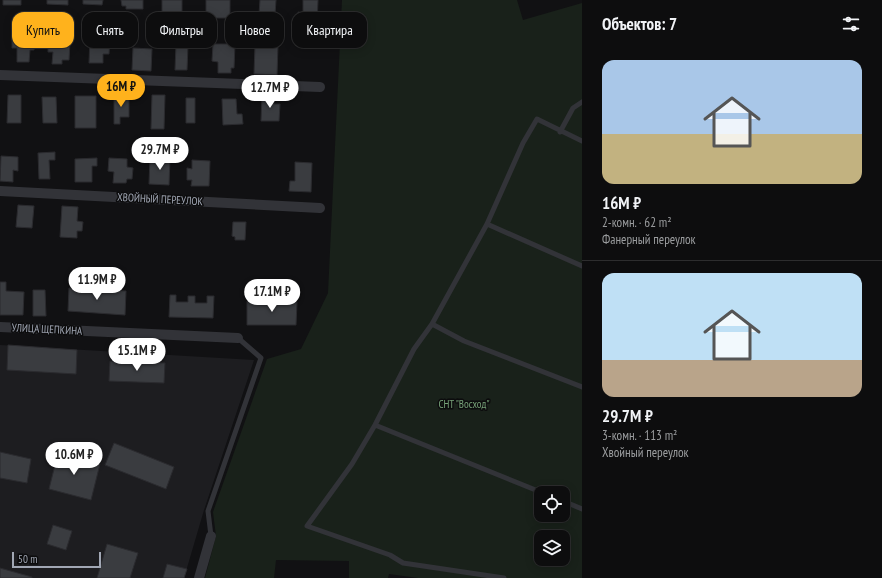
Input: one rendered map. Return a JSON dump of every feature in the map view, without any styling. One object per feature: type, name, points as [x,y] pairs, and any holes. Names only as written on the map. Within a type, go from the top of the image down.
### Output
[{"type":"street","points":[[0,75],[320,87]]},
{"type":"street","name":"ХВОЙНЫЙ ПЕРЕУЛОК","points":[[0,191],[320,208]]},
{"type":"street","name":"УЛИЦА ЩЕПКИНА","points":[[0,327],[238,338]]},
{"type":"street","points":[[199,578],[211,536]]},
{"type":"lane","points":[[560,132],[573,108],[582,102]]},
{"type":"lane","points":[[504,578],[403,563],[390,555],[307,526],[352,464],[375,424],[414,349],[432,324],[487,224],[523,143],[537,119],[560,132],[582,141]]},
{"type":"lane","points":[[487,224],[582,266]]},
{"type":"lane","points":[[432,324],[464,341],[582,388]]},
{"type":"lane","points":[[211,536],[208,511],[261,358],[238,338]]},
{"type":"lane","points":[[375,424],[534,489]]},
{"type":"lane","points":[[570,504],[582,509]]},
{"type":"shaded area","points":[[0,345],[254,360],[204,510],[184,578],[0,578]]},
{"type":"green space","name":"СНТ \"Восход\"","points":[[342,0],[517,0],[523,20],[582,3],[582,578],[418,578],[389,574],[388,578],[349,578],[349,561],[276,560],[274,578],[205,578],[216,536],[213,512],[267,359],[301,349],[328,293],[340,48],[367,48],[367,12],[341,12]]},
{"type":"building","points":[[3,0],[21,0],[21,5],[3,5]]},
{"type":"building","points":[[47,0],[68,0],[68,5],[47,4]]},
{"type":"building","points":[[83,0],[103,0],[102,5],[83,4]]},
{"type":"building","points":[[121,0],[143,0],[143,9],[126,9],[126,6],[122,6]]},
{"type":"building","points":[[162,0],[182,0],[182,12],[162,12]]},
{"type":"building","points":[[206,0],[230,0],[230,12],[225,12],[225,18],[217,18],[217,12],[206,12]]},
{"type":"building","points":[[260,0],[276,0],[275,12],[259,12]]},
{"type":"building","points":[[303,0],[318,0],[318,12],[303,12]]},
{"type":"building","points":[[217,44],[225,44],[225,48],[235,48],[234,68],[231,68],[231,73],[218,73],[218,62],[212,61],[213,48],[217,48]]},
{"type":"building","points":[[17,48],[34,48],[34,50],[30,50],[29,62],[17,62]]},
{"type":"building","points":[[48,48],[70,48],[69,60],[62,60],[62,64],[52,64],[53,52],[48,52]]},
{"type":"building","points":[[90,48],[109,48],[109,54],[103,54],[103,63],[89,63]]},
{"type":"building","points":[[133,48],[152,49],[151,71],[132,70]]},
{"type":"building","points":[[176,48],[188,48],[187,70],[175,70]]},
{"type":"building","points":[[255,48],[278,48],[277,75],[254,74]]},
{"type":"building","points":[[8,95],[21,95],[21,123],[7,123]]},
{"type":"building","points":[[152,95],[165,95],[164,129],[151,129]]},
{"type":"building","points":[[75,96],[96,96],[96,128],[75,128]]},
{"type":"building","points":[[114,96],[129,96],[129,117],[120,117],[120,124],[114,124]]},
{"type":"building","points":[[262,96],[274,96],[274,104],[280,104],[279,121],[261,121]]},
{"type":"building","points":[[42,97],[56,97],[57,123],[43,123]]},
{"type":"building","points":[[186,98],[195,98],[195,123],[186,123]]},
{"type":"building","points":[[222,99],[236,99],[237,114],[242,114],[243,124],[223,125]]},
{"type":"building","points":[[55,152],[55,160],[49,160],[50,179],[39,179],[38,153]]},
{"type":"building","points":[[1,156],[18,157],[18,171],[13,170],[13,182],[0,181]]},
{"type":"building","points":[[150,157],[170,158],[169,185],[149,184]]},
{"type":"building","points":[[97,158],[97,166],[92,166],[92,182],[75,182],[75,159]]},
{"type":"building","points":[[109,158],[127,159],[127,167],[133,168],[132,179],[127,179],[126,183],[113,183],[114,172],[108,171]]},
{"type":"building","points":[[192,160],[210,161],[209,186],[191,186],[192,180],[187,180],[187,168],[192,169]]},
{"type":"building","points":[[295,162],[312,163],[311,192],[289,191],[290,181],[295,181]]},
{"type":"building","points":[[18,205],[34,206],[32,228],[16,227]]},
{"type":"building","points":[[62,206],[78,207],[77,221],[83,222],[82,231],[77,231],[77,238],[60,237]]},
{"type":"building","points":[[233,222],[246,222],[245,240],[235,240],[235,237],[232,236]]},
{"type":"building","points":[[0,282],[6,282],[6,291],[24,292],[23,315],[0,315]]},
{"type":"building","points":[[69,288],[126,291],[125,315],[68,311]]},
{"type":"building","points":[[33,290],[45,290],[46,316],[33,316]]},
{"type":"building","points":[[170,295],[176,295],[176,302],[188,302],[188,296],[195,296],[195,303],[207,303],[207,296],[214,296],[213,318],[169,317]]},
{"type":"building","points":[[247,301],[297,302],[296,325],[247,325]]},
{"type":"building","points":[[8,345],[77,350],[76,374],[7,370]]},
{"type":"building","points":[[110,361],[165,363],[164,383],[109,381]]},
{"type":"building","points":[[114,443],[174,467],[166,489],[105,465]]},
{"type":"building","points":[[0,452],[31,459],[27,483],[0,478]]},
{"type":"building","points":[[58,453],[100,464],[91,500],[49,489]]},
{"type":"building","points":[[53,525],[72,531],[66,550],[47,544]]},
{"type":"building","points":[[107,544],[138,553],[130,578],[97,578]]},
{"type":"building","points":[[167,564],[187,569],[184,578],[163,578]]},
{"type":"building","points":[[0,568],[32,577],[32,578],[0,578]]}]
